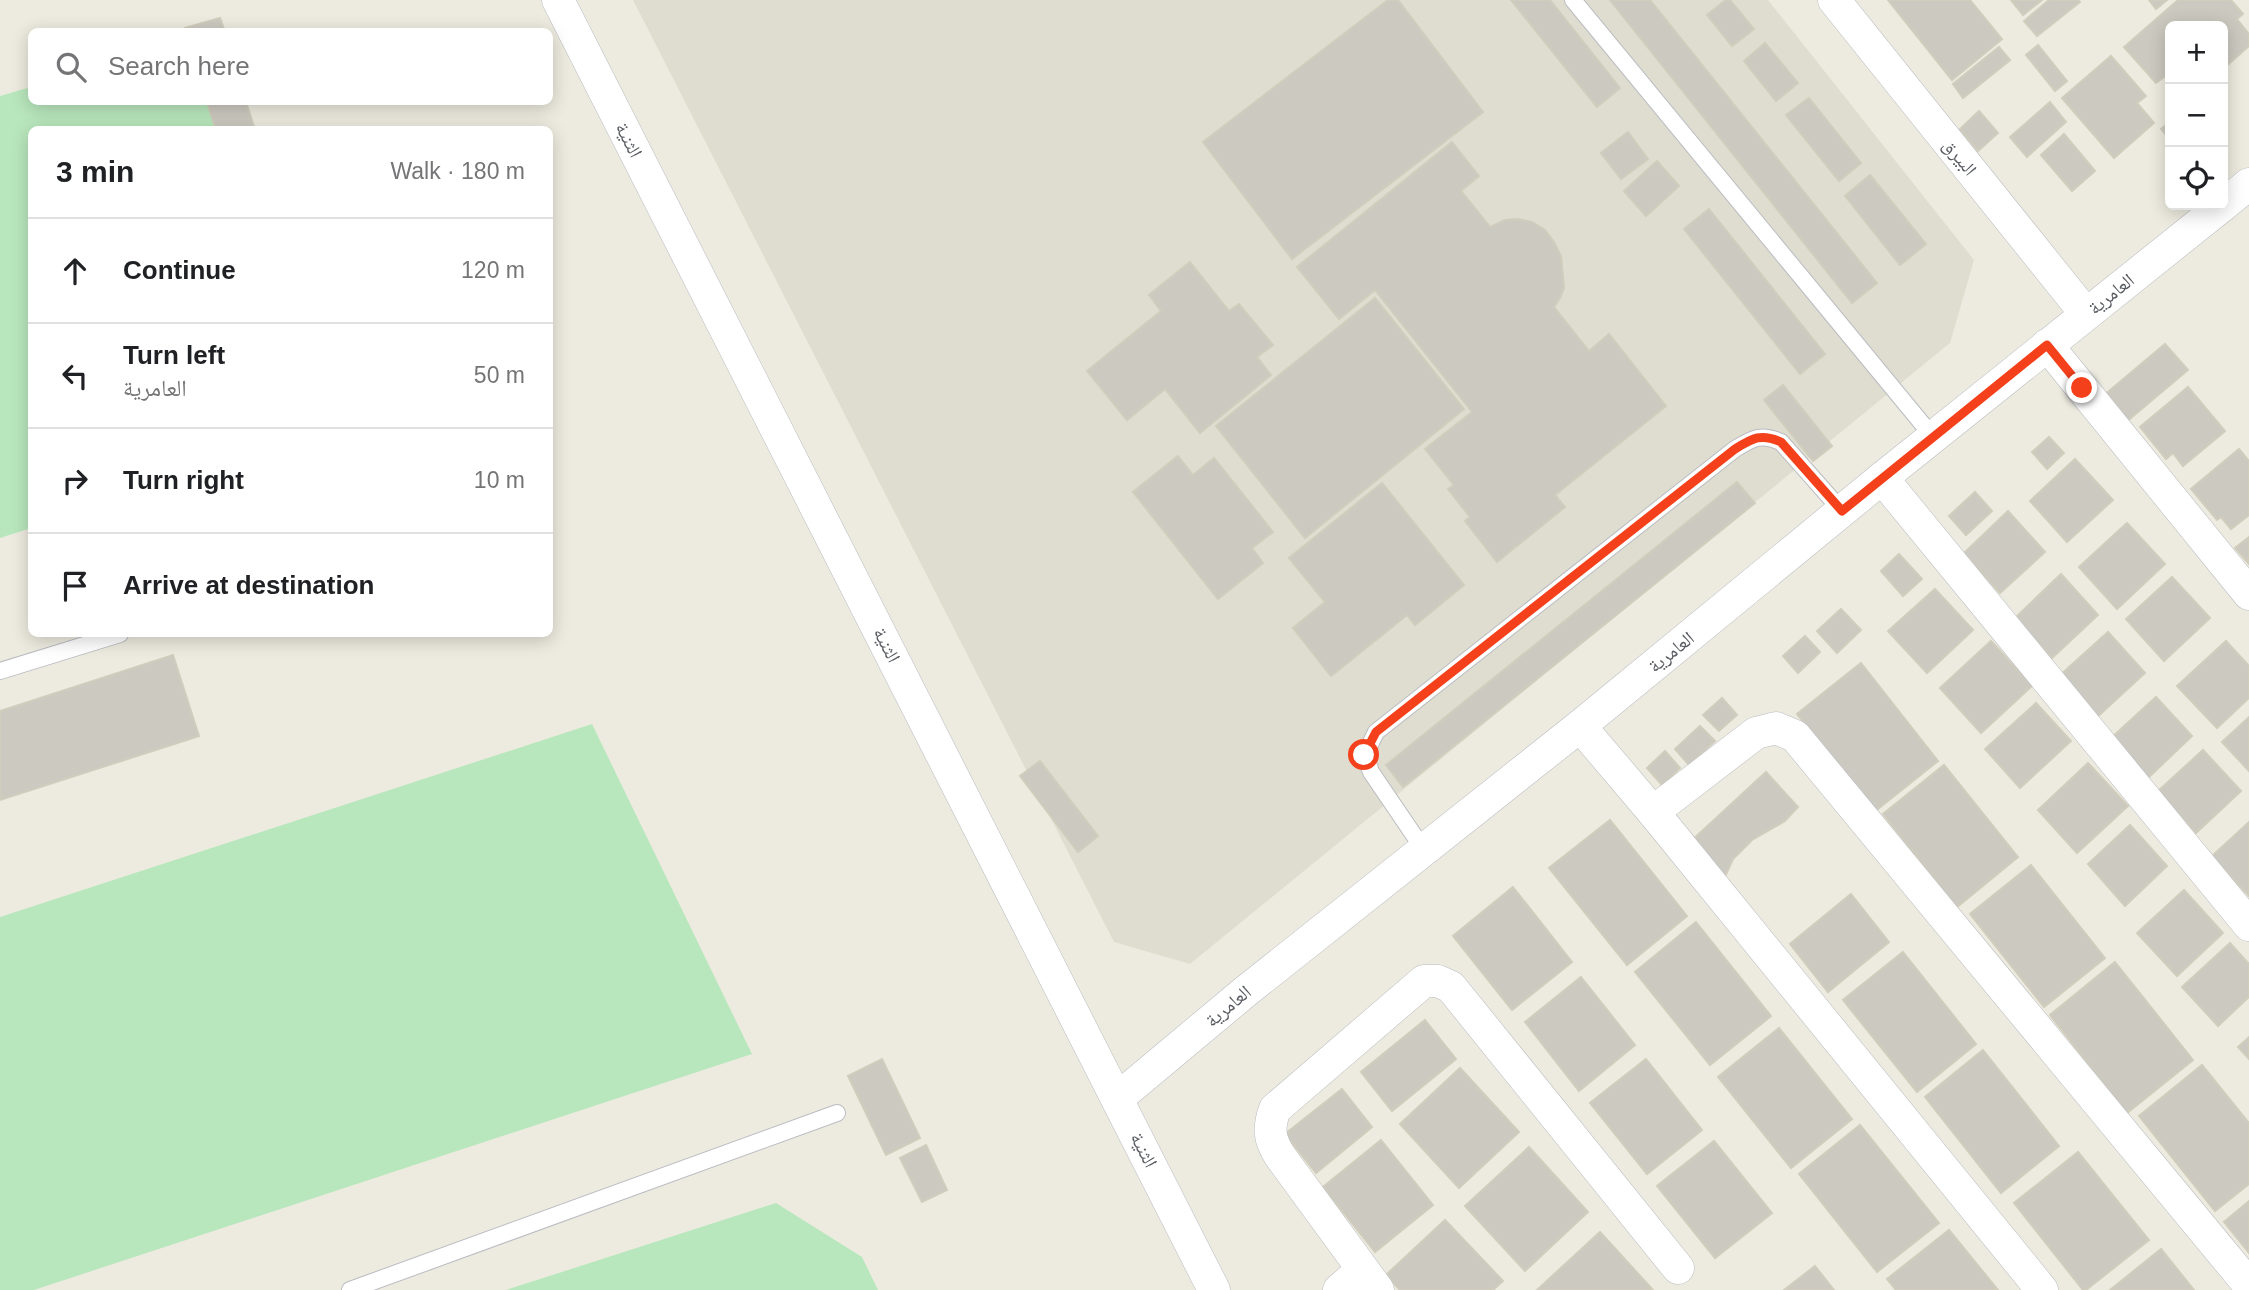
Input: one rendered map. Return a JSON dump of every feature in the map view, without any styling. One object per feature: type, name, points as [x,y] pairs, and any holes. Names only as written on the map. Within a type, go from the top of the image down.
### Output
[{"type":"street","name":"الثنية","points":[[558,0],[1214,1290]]},
{"type":"street","name":"البيرق","points":[[1833,0],[2086,314]]},
{"type":"street","name":"العامرية","points":[[2228,201],[2249,184]]},
{"type":"street","name":"العامرية","points":[[1118,1098],[1246,991],[1580,726],[1882,478],[2217,210]]},
{"type":"street","points":[[2047,345],[2249,594]]},
{"type":"street","points":[[1882,478],[2249,925]]},
{"type":"street","points":[[1580,726],[2042,1290]]},
{"type":"street","points":[[1653,812],[1756,733],[1776,728],[1795,736],[2249,1285]]},
{"type":"street","points":[[1360,1283],[1270,1142],[1269,1125],[1275,1109],[1424,981],[1438,981],[1451,987],[1678,1268]]},
{"type":"lane","points":[[1573,0],[1934,438]]},
{"type":"lane","points":[[1423,850],[1371,772],[1364,755],[1376,732],[1724,458],[1752,439],[1769,436],[1781,442],[1842,511]]},
{"type":"lane","points":[[0,671],[110,637]]},
{"type":"lane","points":[[350,1290],[837,1113]]},
{"type":"shaded area","points":[[633,0],[1768,0],[1974,260],[1950,343],[1190,964],[1114,942]]},
{"type":"green space","points":[[28,88],[28,105],[231,105],[237,126],[28,126],[28,529],[0,538],[0,96]]},
{"type":"green space","points":[[592,724],[752,1054],[34,1290],[0,1290],[0,917]]},
{"type":"green space","points":[[776,1203],[862,1257],[878,1290],[506,1290]]},
{"type":"building","points":[[1388,0],[1398,0],[1483,112],[1292,259],[1203,142]]},
{"type":"building","points":[[1511,0],[1550,0],[1620,88],[1597,107]]},
{"type":"building","points":[[1610,0],[1650,0],[1877,283],[1852,303]]},
{"type":"building","points":[[1726,0],[1730,0],[1754,29],[1732,46],[1707,15]]},
{"type":"building","points":[[1888,0],[1970,0],[2002,39],[1952,80]]},
{"type":"building","points":[[2011,0],[2042,0],[2023,15]]},
{"type":"building","points":[[2049,0],[2080,2],[2037,36],[2024,21]]},
{"type":"building","points":[[2149,0],[2167,0],[2156,9]]},
{"type":"building","points":[[2178,0],[2231,0],[2243,14],[2237,19],[2249,34],[2249,46],[2228,65],[2228,21],[2165,21],[2165,76],[2156,83],[2124,47]]},
{"type":"building","points":[[220,18],[224,28],[185,28]]},
{"type":"building","points":[[1765,43],[1798,83],[1776,101],[1744,61]]},
{"type":"building","points":[[2038,45],[2067,81],[2055,91],[2026,55]]},
{"type":"building","points":[[1999,47],[2010,60],[1963,98],[1953,84]]},
{"type":"building","points":[[2111,56],[2146,96],[2137,103],[2154,123],[2114,158],[2062,98]]},
{"type":"building","points":[[1809,98],[1861,163],[1839,181],[1786,115]]},
{"type":"building","points":[[2050,102],[2066,122],[2027,157],[2010,137]]},
{"type":"building","points":[[208,105],[247,105],[254,126],[215,126]]},
{"type":"building","points":[[1979,111],[1998,133],[1978,151],[1960,129]]},
{"type":"building","points":[[1628,132],[1648,159],[1621,179],[1601,153]]},
{"type":"building","points":[[2064,134],[2095,171],[2072,191],[2041,155]]},
{"type":"building","points":[[1452,142],[1479,176],[1461,191],[1490,227],[1505,220],[1532,222],[1545,230],[1554,242],[1561,256],[1564,288],[1554,307],[1589,351],[1609,334],[1666,406],[1555,495],[1565,507],[1497,562],[1465,521],[1470,517],[1448,489],[1454,485],[1425,449],[1472,412],[1375,290],[1339,319],[1297,267]]},
{"type":"building","points":[[1657,161],[1679,186],[1646,216],[1624,191]]},
{"type":"building","points":[[1870,175],[1926,244],[1900,265],[1845,196]]},
{"type":"building","points":[[1709,209],[1825,354],[1800,374],[1684,229]]},
{"type":"building","points":[[1190,262],[1229,311],[1239,304],[1273,345],[1257,357],[1271,375],[1200,433],[1165,389],[1127,420],[1087,371],[1161,311],[1149,295]]},
{"type":"building","points":[[1375,298],[1464,409],[1305,538],[1216,426]]},
{"type":"building","points":[[2165,344],[2188,370],[2126,422],[2103,396]]},
{"type":"building","points":[[1783,385],[1832,446],[1813,461],[1764,400]]},
{"type":"building","points":[[2188,387],[2225,431],[2183,466],[2173,453],[2166,459],[2140,427]]},
{"type":"building","points":[[2049,437],[2064,453],[2047,469],[2032,452]]},
{"type":"building","points":[[2239,449],[2249,461],[2249,515],[2231,529],[2221,517],[2217,520],[2191,489]]},
{"type":"building","points":[[1178,456],[1193,475],[1214,458],[1273,532],[1252,548],[1263,563],[1218,599],[1133,492]]},
{"type":"building","points":[[2075,459],[2113,500],[2067,542],[2030,501]]},
{"type":"building","points":[[1737,482],[1755,503],[1403,787],[1386,765]]},
{"type":"building","points":[[1382,483],[1464,585],[1415,625],[1407,615],[1331,676],[1293,628],[1325,602],[1289,558]]},
{"type":"building","points":[[1975,492],[1992,511],[1966,535],[1949,516]]},
{"type":"building","points":[[2008,511],[2045,552],[2000,593],[1964,553]]},
{"type":"building","points":[[2127,523],[2165,564],[2117,609],[2079,567]]},
{"type":"building","points":[[2249,537],[2249,564],[2235,548]]},
{"type":"building","points":[[1899,554],[1922,579],[1903,596],[1881,571]]},
{"type":"building","points":[[2061,574],[2098,615],[2052,658],[2015,618]]},
{"type":"building","points":[[2172,577],[2210,618],[2164,661],[2126,619]]},
{"type":"building","points":[[1935,589],[1973,630],[1927,673],[1888,631]]},
{"type":"building","points":[[1841,609],[1861,630],[1837,653],[1817,631]]},
{"type":"building","points":[[2108,632],[2145,673],[2096,718],[2058,677]]},
{"type":"building","points":[[1805,636],[1820,652],[1798,673],[1783,656]]},
{"type":"building","points":[[1991,641],[2032,686],[1981,733],[1940,688]]},
{"type":"building","points":[[2226,641],[2249,666],[2249,698],[2217,728],[2177,686]]},
{"type":"building","points":[[173,655],[199,736],[0,800],[0,711]]},
{"type":"building","points":[[1861,663],[1938,761],[1874,812],[1797,714]]},
{"type":"building","points":[[2156,697],[2192,736],[2148,778],[2111,738]]},
{"type":"building","points":[[1722,698],[1737,715],[1719,731],[1703,715]]},
{"type":"building","points":[[2036,703],[2071,741],[2020,788],[1985,749]]},
{"type":"building","points":[[2249,717],[2249,771],[2222,742]]},
{"type":"building","points":[[1700,726],[1715,741],[1689,765],[1675,749]]},
{"type":"building","points":[[2203,750],[2241,791],[2196,833],[2158,791]]},
{"type":"building","points":[[1665,751],[1680,768],[1662,785],[1647,768]]},
{"type":"building","points":[[1040,761],[1098,836],[1078,852],[1020,776]]},
{"type":"building","points":[[2088,763],[2128,806],[2077,853],[2038,810]]},
{"type":"building","points":[[1944,765],[2018,857],[1957,907],[1883,814]]},
{"type":"building","points":[[1766,772],[1798,807],[1785,821],[1752,840],[1733,859],[1723,881],[1689,843]]},
{"type":"building","points":[[1610,820],[1687,916],[1627,965],[1549,868]]},
{"type":"building","points":[[2249,822],[2249,896],[2212,856]]},
{"type":"building","points":[[2130,825],[2167,866],[2125,906],[2088,864]]},
{"type":"building","points":[[2031,865],[2105,958],[2044,1007],[1970,914]]},
{"type":"building","points":[[1513,887],[1572,962],[1512,1010],[1453,936]]},
{"type":"building","points":[[2184,890],[2223,933],[2177,976],[2137,933]]},
{"type":"building","points":[[1851,894],[1889,942],[1828,992],[1790,944]]},
{"type":"building","points":[[1696,922],[1771,1016],[1710,1065],[1635,972]]},
{"type":"building","points":[[2230,943],[2249,964],[2249,997],[2218,1026],[2182,987]]},
{"type":"building","points":[[1903,952],[1976,1044],[1917,1092],[1843,1000]]},
{"type":"building","points":[[2115,962],[2193,1060],[2127,1113],[2050,1015]]},
{"type":"building","points":[[1581,977],[1635,1045],[1579,1091],[1525,1022]]},
{"type":"building","points":[[1425,1020],[1456,1059],[1392,1111],[1361,1072]]},
{"type":"building","points":[[1779,1028],[1852,1119],[1791,1168],[1718,1077]]},
{"type":"building","points":[[2249,1037],[2249,1059],[2238,1047]]},
{"type":"building","points":[[1983,1050],[2059,1146],[2001,1193],[1925,1097]]},
{"type":"building","points":[[882,1059],[920,1138],[886,1155],[848,1076]]},
{"type":"building","points":[[1646,1059],[1702,1130],[1647,1174],[1590,1103]]},
{"type":"building","points":[[2202,1065],[2249,1123],[2249,1184],[2215,1211],[2139,1116]]},
{"type":"building","points":[[1460,1068],[1519,1132],[1459,1188],[1400,1124]]},
{"type":"building","points":[[1342,1089],[1372,1127],[1316,1173],[1285,1134]]},
{"type":"building","points":[[1860,1125],[1939,1223],[1877,1272],[1799,1174]]},
{"type":"building","points":[[1381,1140],[1433,1205],[1375,1252],[1323,1187]]},
{"type":"building","points":[[1714,1141],[1772,1213],[1715,1258],[1657,1186]]},
{"type":"building","points":[[926,1145],[947,1190],[922,1202],[900,1158]]},
{"type":"building","points":[[1529,1147],[1588,1212],[1525,1271],[1465,1206]]},
{"type":"building","points":[[2078,1152],[2149,1240],[2086,1290],[2083,1290],[2014,1203]]},
{"type":"building","points":[[2249,1201],[2249,1253],[2224,1222]]},
{"type":"building","points":[[1445,1220],[1503,1281],[1493,1290],[1400,1290],[1386,1275]]},
{"type":"building","points":[[1949,1230],[1998,1290],[1896,1290],[1887,1279]]},
{"type":"building","points":[[1600,1232],[1653,1290],[1537,1290]]},
{"type":"building","points":[[2161,1249],[2194,1290],[2110,1290]]},
{"type":"building","points":[[1815,1266],[1834,1290],[1784,1290]]},
{"type":"route","points":[[1364,755],[1376,732],[1735,449],[1752,439],[1769,436],[1781,442],[1842,511],[2047,345],[2082,388]]}]
